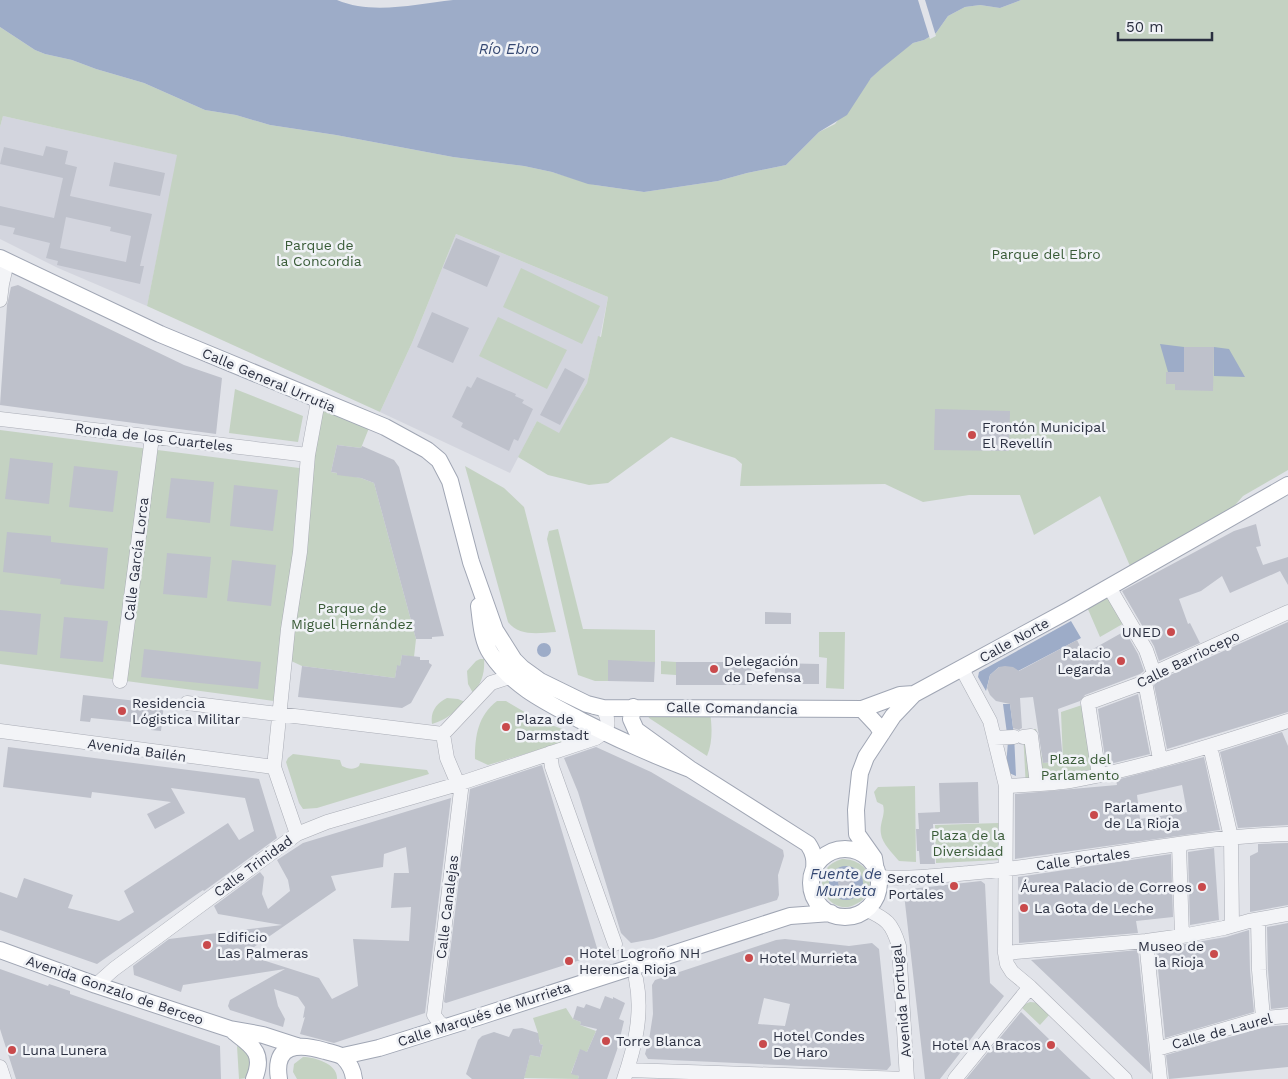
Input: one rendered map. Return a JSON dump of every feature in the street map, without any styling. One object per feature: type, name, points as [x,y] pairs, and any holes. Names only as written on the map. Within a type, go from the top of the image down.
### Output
[{"type":"main road","name":"Calle General Urrutia","points":[[4,260],[160,334],[384,428],[426,450],[439,460],[450,481],[471,562],[484,636],[490,653],[510,676]]},
{"type":"main road","name":"Calle Norte","points":[[877,874],[874,858],[857,834],[856,810],[860,773],[866,757],[893,716],[914,694],[1109,588],[1288,486]]},
{"type":"main road","name":"Calle General Urrutia","points":[[471,562],[495,630],[514,660],[540,681],[586,704],[603,708]]},
{"type":"main road","points":[[510,676],[523,688],[604,732],[650,754],[690,769]]},
{"type":"main road","name":"Calle Comandancia","points":[[603,708],[862,709],[900,695],[914,694]]},
{"type":"main road","points":[[633,707],[631,719],[636,730],[690,769],[808,844],[815,860],[812,875],[813,893],[824,909],[838,916],[852,915],[866,909],[876,895],[877,874],[872,863],[857,851],[847,849],[830,852],[818,863],[812,875],[799,906],[790,916]]},
{"type":"main road","points":[[862,709],[882,733]]},
{"type":"main road","name":"Calle Marqués de Murrieta","points":[[343,1056],[379,1048],[790,916],[831,913]]},
{"type":"main road","name":"Avenida Gonzalo de Berceo","points":[[0,950],[96,985],[230,1029],[263,1035],[297,1046],[343,1056]]},
{"type":"main road","name":"Avenida Gonzalo de Berceo","points":[[230,1029],[270,1051],[276,1072]]},
{"type":"main road","name":"Avenida Gonzalo de Berceo","points":[[230,1029],[254,1047],[259,1062],[254,1079]]},
{"type":"main road","points":[[276,1072],[285,1052],[297,1046]]},
{"type":"main road","name":"Calle Marqués de Murrieta","points":[[354,1077],[379,1048]]},
{"type":"main road","points":[[343,1056],[350,1066],[354,1077]]},
{"type":"street","points":[[0,300],[4,260]]},
{"type":"street","points":[[297,834],[274,767],[288,629],[300,552],[308,455],[318,400]]},
{"type":"street","name":"Ronda de los Cuarteles","points":[[0,419],[308,455]]},
{"type":"street","name":"Calle García Lorca","points":[[120,680],[152,438]]},
{"type":"street","points":[[1109,588],[1146,650],[1160,759]]},
{"type":"street","name":"Calle Barriocepo","points":[[1099,775],[1088,704],[1150,678],[1288,612]]},
{"type":"street","points":[[490,653],[491,683]]},
{"type":"street","points":[[962,669],[990,721],[1006,786],[1005,953],[1007,964],[1012,972],[1125,1079]]},
{"type":"street","points":[[443,734],[491,683],[510,676],[530,682],[572,705],[603,708],[608,724],[604,732]]},
{"type":"street","points":[[187,703],[443,734]]},
{"type":"street","points":[[1006,786],[1069,781],[1099,775],[1210,746],[1288,721]]},
{"type":"street","name":"Avenida Bailén","points":[[0,731],[274,767]]},
{"type":"street","name":"Calle Trinidad","points":[[96,985],[114,969],[297,834],[327,822],[460,783],[578,745],[596,738],[604,732]]},
{"type":"street","points":[[443,734],[447,758],[460,783]]},
{"type":"street","points":[[994,738],[1031,736],[1037,784]]},
{"type":"street","points":[[1210,746],[1231,837],[1232,926]]},
{"type":"street","points":[[550,753],[552,767],[615,944]]},
{"type":"street","name":"Calle Canalejas","points":[[445,1027],[434,1015],[460,783]]},
{"type":"street","name":"Calle Portales","points":[[877,874],[901,878],[1006,870],[1231,837],[1288,834]]},
{"type":"street","points":[[1179,845],[1182,936]]},
{"type":"street","name":"Avenida Portugal","points":[[866,909],[885,918],[894,929],[899,946],[907,1079]]},
{"type":"street","points":[[1005,953],[1146,941],[1182,936],[1288,914]]},
{"type":"street","points":[[1258,920],[1259,970],[1263,1018]]},
{"type":"street","points":[[1146,941],[1160,1079]]},
{"type":"street","points":[[636,979],[639,1014],[637,1034],[625,1074],[907,1079]]},
{"type":"street","points":[[955,1079],[1030,987]]},
{"type":"street","name":"Calle de Laurel","points":[[1157,1049],[1263,1018],[1288,1016]]},
{"type":"street","points":[[0,1067],[4,1079]]},
{"type":"shaded area","points":[[3,116],[178,155],[147,306],[58,268],[0,239],[0,127]]},
{"type":"shaded area","points":[[456,234],[608,297],[600,337],[598,337],[587,383],[559,434],[537,421],[510,473],[380,412],[412,343]]},
{"type":"green space","name":"Parque del Ebro","points":[[1021,0],[1288,0],[1288,470],[1243,496],[1230,511],[1130,566],[1100,496],[1034,535],[1020,495],[969,495],[923,502],[885,484],[740,486],[742,464],[735,458],[671,437],[608,483],[589,485],[548,475],[518,457],[537,421],[559,433],[587,383],[598,336],[601,337],[608,297],[456,234],[412,343],[380,412],[147,306],[177,155],[3,116],[0,127],[0,27],[35,50],[144,83],[205,110],[236,115],[270,125],[336,135],[453,157],[524,166],[595,185],[644,192],[718,181],[786,165],[819,132],[835,124],[871,78],[888,61],[913,43],[924,40],[936,33],[948,16],[965,7],[980,5],[1000,8]]},
{"type":"green space","points":[[521,268],[600,306],[582,344],[503,307]]},
{"type":"green space","points":[[498,317],[567,350],[547,389],[479,356]]},
{"type":"green space","points":[[235,389],[303,416],[298,442],[229,433]]},
{"type":"green space","name":"Parque de Miguel Hernández","points":[[321,408],[369,428],[361,448],[337,445],[331,472],[361,478],[374,483],[416,639],[414,657],[402,655],[400,666],[397,666],[395,678],[302,666],[289,660]]},
{"type":"green space","points":[[0,430],[307,469],[281,702],[0,664]]},
{"type":"green space","points":[[465,466],[504,488],[524,507],[556,632],[524,632],[513,627],[508,622]]},
{"type":"green space","points":[[558,529],[583,629],[655,630],[655,662],[608,661],[608,681],[595,681],[578,675],[547,539],[549,531]]},
{"type":"green space","points":[[1108,595],[1126,622],[1100,637],[1087,607]]},
{"type":"green space","points":[[819,632],[845,632],[844,689],[826,688],[827,658],[819,657]]},
{"type":"green space","points":[[480,659],[484,659],[483,673],[479,685],[473,693],[468,684],[467,671]]},
{"type":"green space","points":[[661,661],[676,662],[676,675],[661,674]]},
{"type":"green space","points":[[447,698],[465,702],[450,715],[432,724],[432,715],[435,708]]},
{"type":"green space","points":[[497,701],[506,701],[538,720],[565,730],[572,740],[488,765],[475,759],[479,727],[486,713]]},
{"type":"green space","name":"Plaza del Parlamento","points":[[1088,703],[1100,782],[1026,789],[1023,731],[1036,729],[1043,763],[1063,761],[1061,712]]},
{"type":"green space","points":[[710,712],[712,734],[707,756],[649,718],[648,715]]},
{"type":"green space","points":[[293,754],[340,760],[342,766],[353,769],[359,766],[360,763],[427,770],[429,774],[317,808],[303,809],[299,803],[286,762]]},
{"type":"green space","points":[[915,786],[916,862],[899,861],[883,841],[881,826],[884,809],[883,805],[877,802],[874,792],[878,787]]},
{"type":"green space","name":"Plaza de la Diversidad","points":[[999,823],[1000,860],[936,863],[935,825]]},
{"type":"green space","points":[[842,859],[859,863],[867,871],[870,882],[869,888],[862,900],[847,907],[837,906],[829,900],[824,892],[822,883],[824,873],[830,865]],"holes":[[[847,866],[857,871],[863,881],[845,900],[834,895],[836,869]]]},
{"type":"green space","points":[[1030,1002],[1040,1003],[1050,1014],[1040,1025],[1020,1006]]},
{"type":"green space","points":[[566,1008],[573,1019],[581,1022],[580,1025],[596,1031],[587,1052],[580,1050],[571,1073],[579,1076],[578,1079],[524,1078],[530,1055],[540,1057],[543,1045],[540,1044],[538,1039],[533,1018]]},
{"type":"green space","points":[[237,1046],[248,1050],[251,1060],[247,1078],[239,1079]]},
{"type":"green space","points":[[303,1057],[314,1058],[330,1065],[334,1069],[337,1079],[297,1079],[293,1072],[294,1064]]},
{"type":"water","name":"Río Ebro","points":[[0,0],[337,0],[365,7],[379,8],[453,0],[1021,0],[1000,8],[980,5],[965,7],[948,16],[936,33],[924,40],[913,43],[871,78],[847,115],[819,132],[786,165],[718,181],[644,192],[588,184],[552,172],[524,166],[453,157],[336,135],[270,125],[236,115],[205,110],[144,83],[35,50],[0,27]]},
{"type":"water","points":[[1160,344],[1184,347],[1184,372],[1168,372]]},
{"type":"water","points":[[1214,347],[1229,349],[1245,377],[1214,376]]},
{"type":"water","points":[[1071,621],[1081,638],[1018,671],[999,667],[990,675],[986,691],[978,677],[979,672]]},
{"type":"water","points":[[544,643],[549,645],[551,650],[549,655],[544,657],[539,655],[537,650],[539,645]]},
{"type":"water","points":[[1003,704],[1010,704],[1016,776],[1009,773],[1006,767],[1008,741]]},
{"type":"water","name":"Fuente de Murrieta","points":[[846,866],[858,871],[863,883],[858,895],[846,900],[834,895],[829,883],[834,871]]},
{"type":"pier","points":[[918,0],[925,0],[936,36],[930,39]]},
{"type":"building","points":[[46,146],[68,151],[65,164],[77,167],[70,196],[152,214],[140,266],[144,266],[140,284],[57,265],[58,261],[46,258],[50,243],[13,234],[15,228],[0,225],[0,206],[54,218],[63,178],[0,164],[4,147],[43,156]],"holes":[[[66,217],[111,227],[110,231],[131,236],[126,262],[60,248]]]},
{"type":"building","points":[[114,162],[165,173],[160,196],[109,186]]},
{"type":"building","points":[[456,238],[500,256],[487,287],[443,268]]},
{"type":"building","points":[[18,285],[184,365],[222,378],[216,434],[0,405],[7,305],[11,287]]},
{"type":"building","points":[[432,312],[469,328],[453,363],[417,347]]},
{"type":"building","points":[[1184,347],[1214,347],[1213,391],[1175,390],[1175,384],[1166,384],[1166,372],[1184,372]]},
{"type":"building","points":[[565,368],[585,379],[560,425],[540,415]]},
{"type":"building","points":[[477,377],[516,394],[515,396],[524,400],[522,403],[533,409],[518,441],[514,439],[509,451],[461,427],[463,423],[452,417],[467,386],[471,388]]},
{"type":"building","name":"Frontón Municipal El Revellín","points":[[935,409],[1010,411],[1009,451],[934,450]]},
{"type":"building","points":[[337,445],[361,448],[362,446],[394,460],[399,467],[444,636],[432,637],[432,639],[416,639],[374,483],[361,478],[337,475],[337,473],[331,472]]},
{"type":"building","points":[[10,458],[53,463],[49,504],[5,499]]},
{"type":"building","points":[[74,466],[118,471],[113,512],[69,507]]},
{"type":"building","points":[[171,478],[214,482],[210,523],[166,518]]},
{"type":"building","points":[[234,485],[278,490],[273,531],[230,526]]},
{"type":"building","points":[[1256,524],[1261,546],[1256,547],[1263,565],[1288,557],[1288,585],[1280,571],[1230,593],[1222,576],[1201,591],[1179,599],[1188,624],[1190,623],[1200,643],[1159,661],[1154,646],[1122,591],[1234,531]]},
{"type":"building","points":[[7,532],[51,536],[51,542],[108,548],[104,589],[60,584],[61,579],[3,572]]},
{"type":"building","points":[[167,553],[211,557],[207,598],[163,594]]},
{"type":"building","points":[[232,560],[276,565],[271,606],[227,601]]},
{"type":"building","points":[[0,610],[41,614],[37,655],[0,651]]},
{"type":"building","points":[[765,612],[791,613],[791,624],[765,624]]},
{"type":"building","points":[[64,617],[108,621],[103,662],[60,658]]},
{"type":"building","points":[[1288,622],[1288,712],[1167,749],[1154,685],[1159,680]]},
{"type":"building","points":[[1125,631],[1138,654],[1144,671],[1085,695],[1080,701],[1058,709],[1063,761],[1043,763],[1033,697],[1020,698],[1022,728],[1019,730],[1013,728],[1010,704],[996,701],[990,695],[987,688],[990,675],[999,667],[1005,666],[1013,667],[1019,671],[1077,640],[1084,654]]},
{"type":"building","points":[[144,649],[261,662],[258,689],[141,677]]},
{"type":"building","points":[[402,655],[420,657],[420,660],[429,660],[429,663],[432,665],[411,703],[402,708],[298,697],[302,666],[395,678],[397,665],[400,666]]},
{"type":"building","points":[[608,660],[655,662],[654,682],[608,681]]},
{"type":"building","name":"Delegación de Defensa","points":[[676,662],[751,662],[752,685],[676,685]]},
{"type":"building","points":[[775,663],[819,664],[819,684],[775,684]]},
{"type":"building","points":[[1138,694],[1150,754],[1106,765],[1098,709]]},
{"type":"building","name":"Residencia Lógistica Militar","points":[[83,695],[164,704],[161,731],[151,730],[151,724],[91,718],[90,722],[80,721]]},
{"type":"building","points":[[1282,732],[1288,746],[1288,825],[1238,828],[1220,752]]},
{"type":"building","points":[[8,747],[259,779],[277,838],[204,891],[97,964],[0,930],[0,892],[17,898],[24,878],[73,895],[68,908],[119,921],[134,912],[124,891],[228,823],[239,840],[254,831],[245,798],[171,788],[185,813],[155,829],[147,814],[171,802],[92,792],[91,798],[3,787]]},
{"type":"building","points":[[596,747],[651,772],[783,850],[784,856],[778,875],[779,895],[777,900],[653,939],[631,943],[621,933],[578,792],[564,758]]},
{"type":"building","points":[[1204,757],[1220,830],[1015,859],[1015,794],[1117,785],[1116,780]],"holes":[[[1182,785],[1187,812],[1140,819],[1137,795]]]},
{"type":"building","points":[[542,765],[597,953],[593,956],[446,1003],[444,1002],[470,789]]},
{"type":"building","points":[[978,782],[979,823],[933,824],[935,864],[920,864],[919,851],[917,851],[916,829],[919,829],[918,813],[940,812],[939,783]]},
{"type":"building","points":[[451,798],[425,1013],[334,1043],[300,1034],[305,1017],[303,1018],[305,1007],[298,997],[274,989],[278,1006],[285,1019],[283,1027],[230,1010],[228,1006],[230,1000],[285,969],[183,985],[181,992],[134,975],[133,966],[169,939],[282,925],[218,914],[214,906],[260,872],[264,877],[262,894],[268,909],[290,891],[288,880],[277,860],[303,843]],"holes":[[[406,847],[409,873],[394,873],[391,908],[411,907],[409,941],[353,939],[358,986],[332,999],[319,978],[244,954],[336,890],[331,876],[383,867],[384,854]]]},
{"type":"building","points":[[1288,843],[1288,905],[1250,912],[1250,856],[1258,852],[1258,844]]},
{"type":"building","name":"Áurea Palacio de Correos","points":[[1214,848],[1219,920],[1190,925],[1188,852]]},
{"type":"building","points":[[1171,854],[1173,917],[1136,921],[1138,933],[1019,943],[1018,877]]},
{"type":"building","points":[[846,875],[852,877],[854,883],[852,889],[846,891],[840,889],[838,883],[840,877]]},
{"type":"building","points":[[981,881],[985,884],[990,983],[1004,996],[940,1079],[925,1079],[904,894],[910,889]]},
{"type":"building","points":[[1288,923],[1288,1007],[1271,1009],[1267,927]]},
{"type":"building","points":[[1249,930],[1254,1012],[1165,1038],[1156,949],[1226,937]]},
{"type":"building","points":[[785,939],[849,946],[872,943],[879,949],[891,1065],[887,1070],[648,1059],[645,1054],[653,1014],[652,985],[655,980],[776,940]],"holes":[[[764,998],[790,1004],[785,1026],[758,1024]]]},
{"type":"building","points":[[1138,950],[1151,1074],[1031,960]]},
{"type":"building","points":[[0,969],[48,986],[49,984],[70,991],[70,994],[220,1046],[221,1079],[16,1079],[0,1029]]},
{"type":"building","name":"Torre Blanca","points":[[605,996],[613,999],[613,997],[625,1003],[619,1019],[624,1021],[617,1050],[607,1079],[578,1079],[579,1076],[571,1074],[580,1049],[587,1052],[597,1029],[580,1025],[581,1022],[573,1019],[577,1006],[584,1008],[586,1004],[600,1009]]},
{"type":"building","points":[[1021,1012],[1080,1069],[1091,1079],[966,1079]]},
{"type":"building","points":[[1288,1025],[1288,1067],[1169,1079],[1166,1055],[1265,1027]]},
{"type":"building","points":[[522,1028],[538,1033],[540,1044],[543,1045],[540,1057],[530,1055],[524,1079],[472,1079],[466,1074],[478,1040],[482,1036],[494,1032],[509,1037],[513,1029]]},
{"type":"place","name":"Frontón Municipal El Revellín","points":[[972,435]]},
{"type":"place","name":"UNED","points":[[1171,632]]},
{"type":"place","name":"Palacio Legarda","points":[[1121,661]]},
{"type":"place","name":"Delegación de Defensa","points":[[714,669]]},
{"type":"place","name":"Residencia Lógistica Militar","points":[[122,711]]},
{"type":"place","name":"Plaza de Darmstadt","points":[[506,727]]},
{"type":"place","name":"Parlamento de La Rioja","points":[[1094,815]]},
{"type":"place","name":"Sercotel Portales","points":[[954,886]]},
{"type":"place","name":"Áurea Palacio de Correos","points":[[1202,887]]},
{"type":"place","name":"La Gota de Leche","points":[[1024,908]]},
{"type":"place","name":"Edificio Las Palmeras","points":[[207,945]]},
{"type":"place","name":"Museo de la Rioja","points":[[1214,954]]},
{"type":"place","name":"Hotel Murrieta","points":[[749,958]]},
{"type":"place","name":"Hotel Logroño NH Herencia Rioja","points":[[569,961]]},
{"type":"place","name":"Torre Blanca","points":[[606,1041]]},
{"type":"place","name":"Hotel Condes De Haro","points":[[763,1044]]},
{"type":"place","name":"Hotel AA Bracos","points":[[1051,1045]]},
{"type":"place","name":"Luna Lunera","points":[[12,1050]]},
{"type":"park label","name":"Parque de la Concordia","points":[[319,254]]}]
